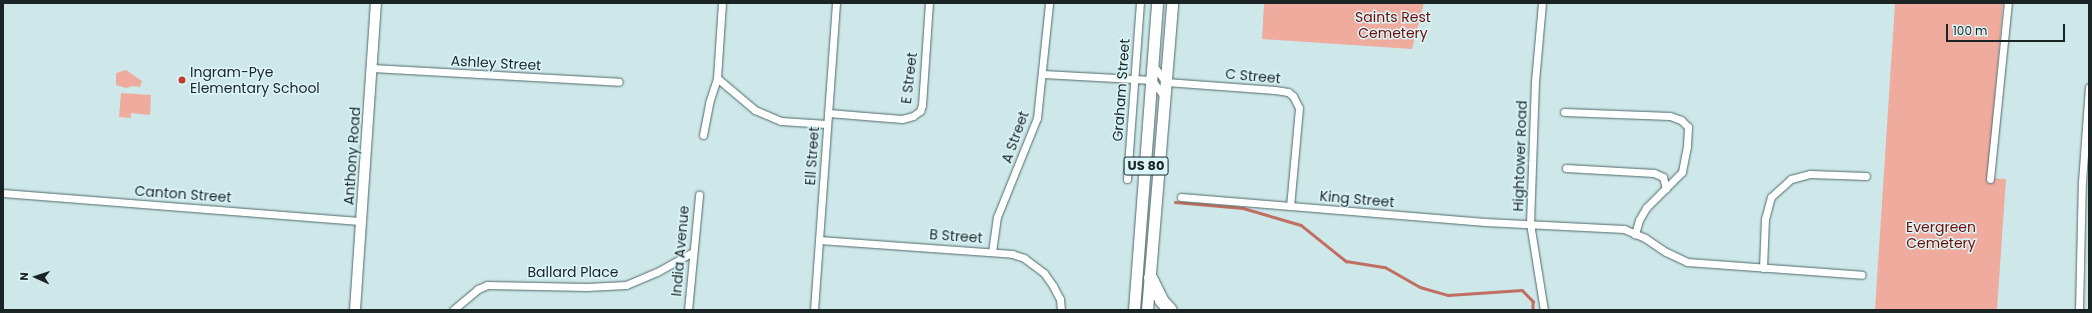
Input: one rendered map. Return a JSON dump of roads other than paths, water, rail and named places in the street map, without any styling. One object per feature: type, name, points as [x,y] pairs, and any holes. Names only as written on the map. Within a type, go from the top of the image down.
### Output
[{"type":"highway","points":[[1150,277],[1161,300],[1170,310]]},
{"type":"main road","name":"US 80","points":[[1134,310],[1157,3]]},
{"type":"main road","name":"US 80","points":[[1147,310],[1172,3]]},
{"type":"street","name":"Anthony Road","points":[[355,310],[376,3]]},
{"type":"street","points":[[703,135],[709,103],[717,78],[722,3]]},
{"type":"street","name":"Ell Street","points":[[814,310],[836,3]]},
{"type":"street","name":"E Street","points":[[828,113],[902,119],[913,116],[920,111],[922,105],[929,3]]},
{"type":"street","name":"A Street","points":[[992,252],[996,221],[1037,118],[1043,74],[1049,3]]},
{"type":"street","name":"Graham Street","points":[[1127,179],[1140,3]]},
{"type":"street","name":"Hightower Road","points":[[1542,3],[1535,82],[1530,223],[1544,310]]},
{"type":"street","points":[[1990,179],[2008,3]]},
{"type":"street","points":[[1153,65],[1166,82]]},
{"type":"street","name":"Ashley Street","points":[[372,68],[618,82]]},
{"type":"street","points":[[1043,74],[1152,80],[1165,98]]},
{"type":"street","points":[[717,78],[750,106],[781,121],[827,124]]},
{"type":"street","name":"C Street","points":[[1166,82],[1275,90],[1288,92],[1293,96],[1299,108],[1290,206]]},
{"type":"street","points":[[2079,310],[2089,87]]},
{"type":"street","points":[[1564,112],[1670,116],[1681,120],[1688,127],[1687,146],[1682,172],[1646,208],[1639,220],[1635,234]]},
{"type":"street","points":[[1566,168],[1654,173],[1663,178],[1666,189]]},
{"type":"street","points":[[1763,268],[1765,219],[1771,197],[1791,179],[1810,174],[1866,176]]},
{"type":"street","name":"Canton Street","points":[[3,193],[362,221]]},
{"type":"street","name":"India Avenue","points":[[688,310],[699,195]]},
{"type":"street","name":"King Street","points":[[1181,197],[1485,222],[1530,223],[1624,229],[1687,262],[1862,275]]},
{"type":"street","name":"B Street","points":[[819,240],[1012,254],[1024,258],[1044,274],[1060,299],[1061,310]]},
{"type":"street","name":"Ballard Place","points":[[454,310],[478,290],[487,285],[600,287],[626,285],[657,272],[693,252]]},
{"type":"waterway","points":[[1175,202],[1243,208],[1301,225],[1346,261],[1385,267],[1420,287],[1448,295],[1522,290],[1533,301],[1533,310]]},
{"type":"place","name":"Ingram-Pye Elementary School","points":[[182,80]]},
{"type":"park label","name":"Saints Rest Cemetery","points":[[1393,26]]},
{"type":"park label","name":"Evergreen Cemetery","points":[[1941,236]]}]
